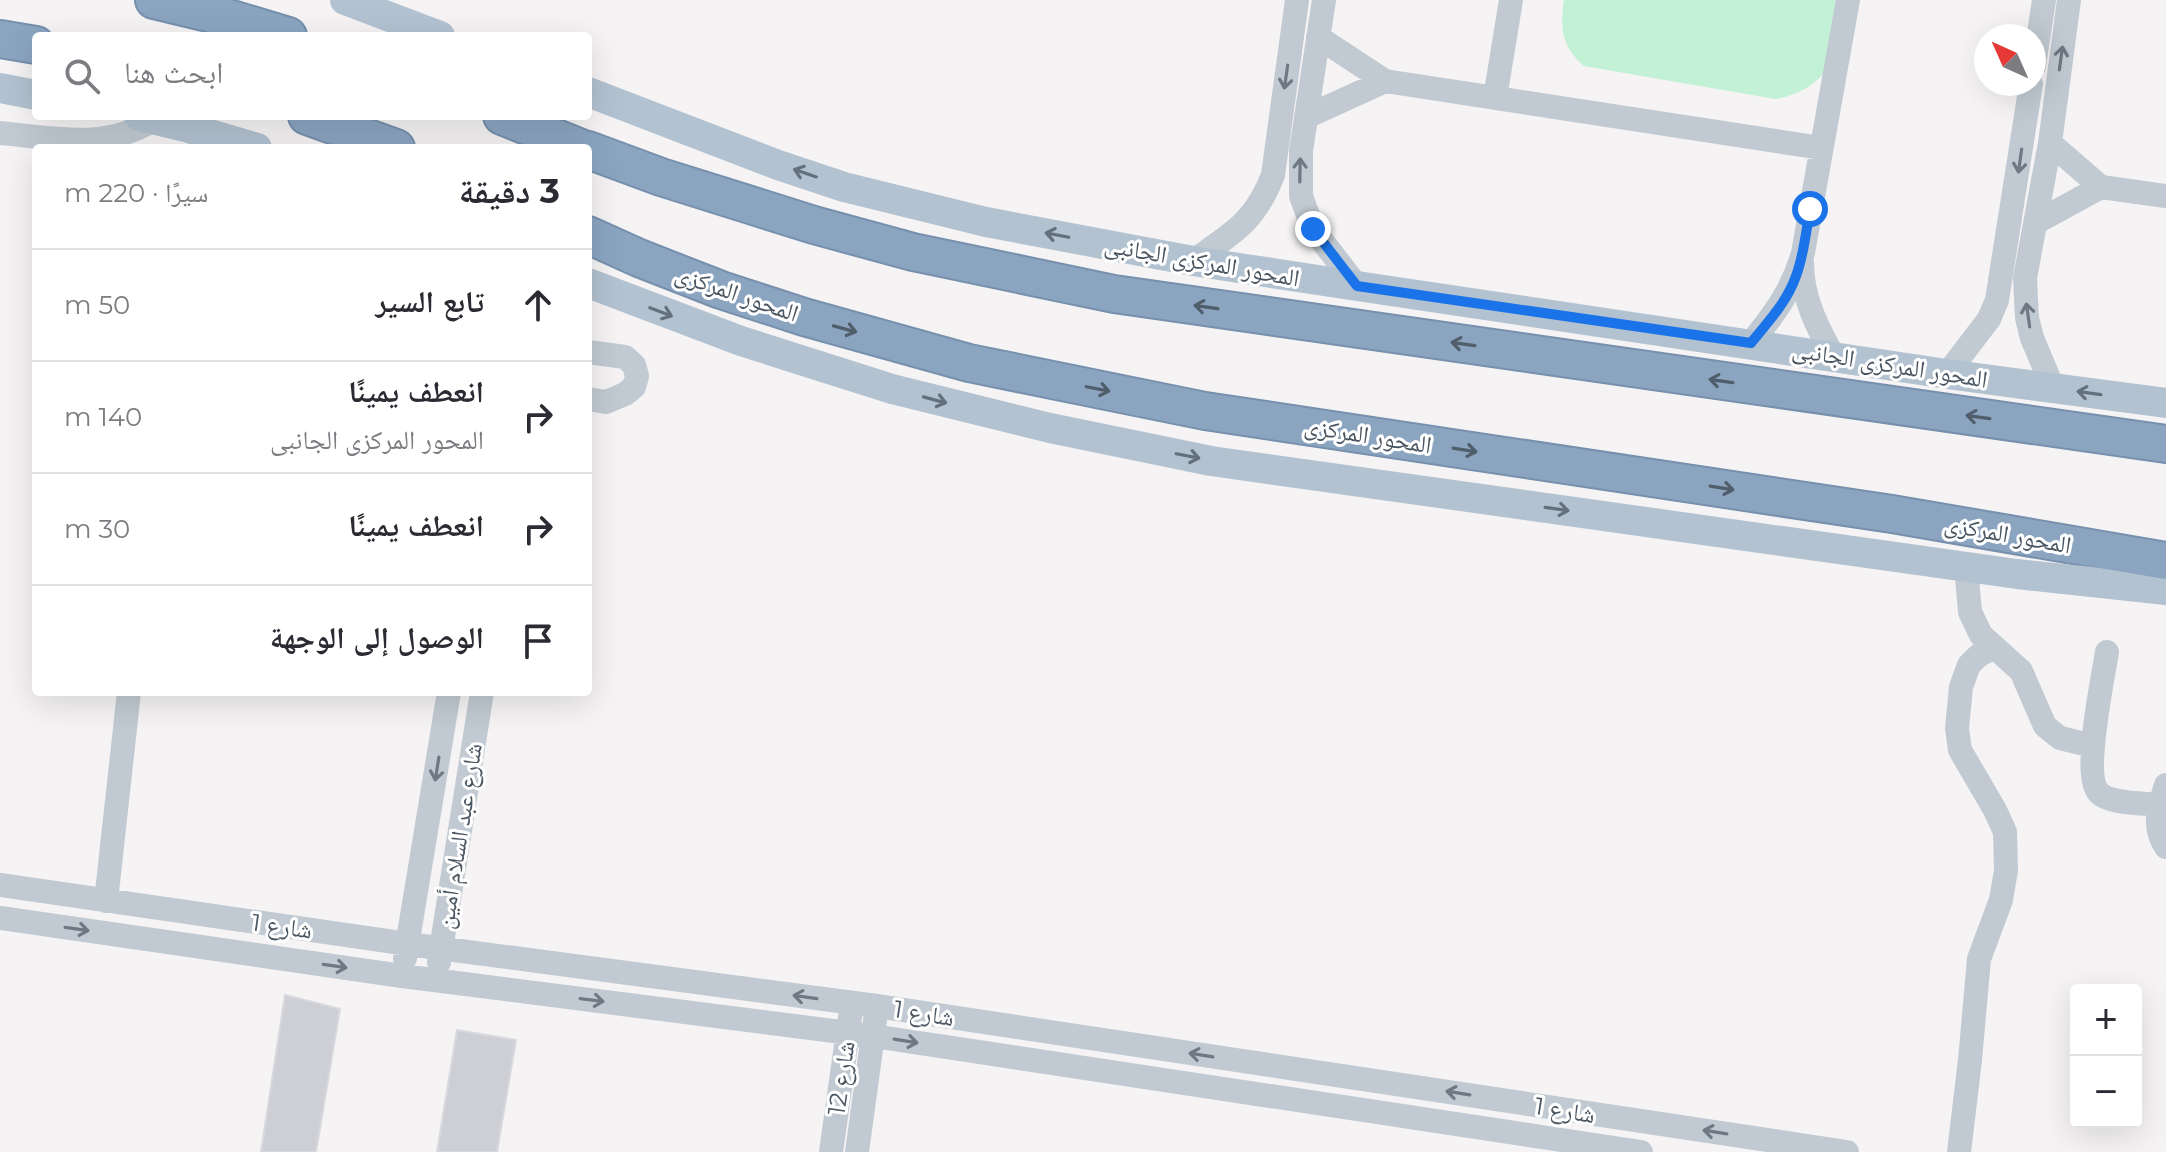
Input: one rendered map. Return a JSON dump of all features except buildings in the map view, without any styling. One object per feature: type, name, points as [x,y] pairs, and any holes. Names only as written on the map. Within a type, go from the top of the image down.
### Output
[{"type":"highway","points":[[154,0],[275,32]]},
{"type":"highway","points":[[0,39],[32,44]]},
{"type":"highway","points":[[318,120],[385,144]]},
{"type":"highway","points":[[512,120],[571,144]]},
{"type":"highway","points":[[592,151],[661,177],[899,248],[1114,294],[2166,444]]},
{"type":"highway","name":"المحور المركزى","points":[[592,237],[721,290],[804,317],[984,366],[1205,411],[1892,514],[2166,561]]},
{"type":"main road","points":[[345,0],[429,32]]},
{"type":"main road","points":[[0,88],[32,94]]},
{"type":"main road","name":"المحور المركزى الجانبى","points":[[592,94],[844,187],[986,222],[1193,261],[1947,374],[2166,403]]},
{"type":"main road","points":[[154,120],[242,144]]},
{"type":"main road","points":[[592,285],[719,334],[816,366],[970,410],[1211,461],[1966,566],[2166,590]]},
{"type":"street","points":[[1193,261],[1250,218],[1264,197],[1273,175],[1297,0]]},
{"type":"street","points":[[1324,0],[1301,151],[1300,179],[1306,213],[1323,244],[1357,286]]},
{"type":"street","points":[[1495,98],[1511,0]]},
{"type":"street","points":[[1751,343],[1785,299],[1803,253],[1848,0]]},
{"type":"street","points":[[2040,24],[2044,0]]},
{"type":"street","points":[[2053,388],[2032,338],[2027,318],[2025,278],[2050,143],[2069,0]]},
{"type":"street","points":[[1318,37],[1385,81],[1821,148]]},
{"type":"street","points":[[1306,117],[1385,81]]},
{"type":"street","points":[[1947,374],[1989,319],[1997,300],[2029,96]]},
{"type":"street","points":[[0,133],[67,143],[117,137],[143,127],[146,120]]},
{"type":"street","points":[[2050,143],[2101,187],[2166,196]]},
{"type":"street","points":[[2037,222],[2101,187]]},
{"type":"street","points":[[1803,253],[1802,279],[1808,304],[1833,356]]},
{"type":"street","points":[[592,353],[625,357],[634,365],[637,376],[634,387],[625,394],[606,402],[592,400]]},
{"type":"street","points":[[1966,566],[1970,612],[1981,635],[2021,671],[2045,726],[2060,738],[2093,746]]},
{"type":"street","points":[[1959,1152],[1979,959],[2001,900],[2006,870],[2005,832],[1960,750],[1957,728],[1961,687],[1969,665],[1994,647]]},
{"type":"street","points":[[2107,652],[2093,746],[2092,780],[2098,792],[2111,800],[2162,795],[2157,829],[2166,847]]},
{"type":"street","points":[[106,901],[129,696]]},
{"type":"street","name":"شارع عبد السلام أمين","points":[[402,976],[448,696]]},
{"type":"street","name":"شارع عبد السلام أمين","points":[[437,980],[481,696]]},
{"type":"street","name":"شارع 1","points":[[0,885],[408,944],[877,1006],[1847,1152]]},
{"type":"street","name":"شارع 1","points":[[0,918],[402,976],[873,1036],[1641,1152]]},
{"type":"street","name":"شارع 12","points":[[831,1152],[852,1003]]},
{"type":"street","name":"شارع 12","points":[[857,1152],[877,1006]]},
{"type":"green space","points":[[1564,0],[1838,0],[1832,47],[1825,71],[1803,90],[1775,99],[1584,66],[1571,51],[1564,36]]},
{"type":"route","points":[[1313,229],[1357,286],[1751,343],[1785,299],[1796,277],[1810,209]]}]
